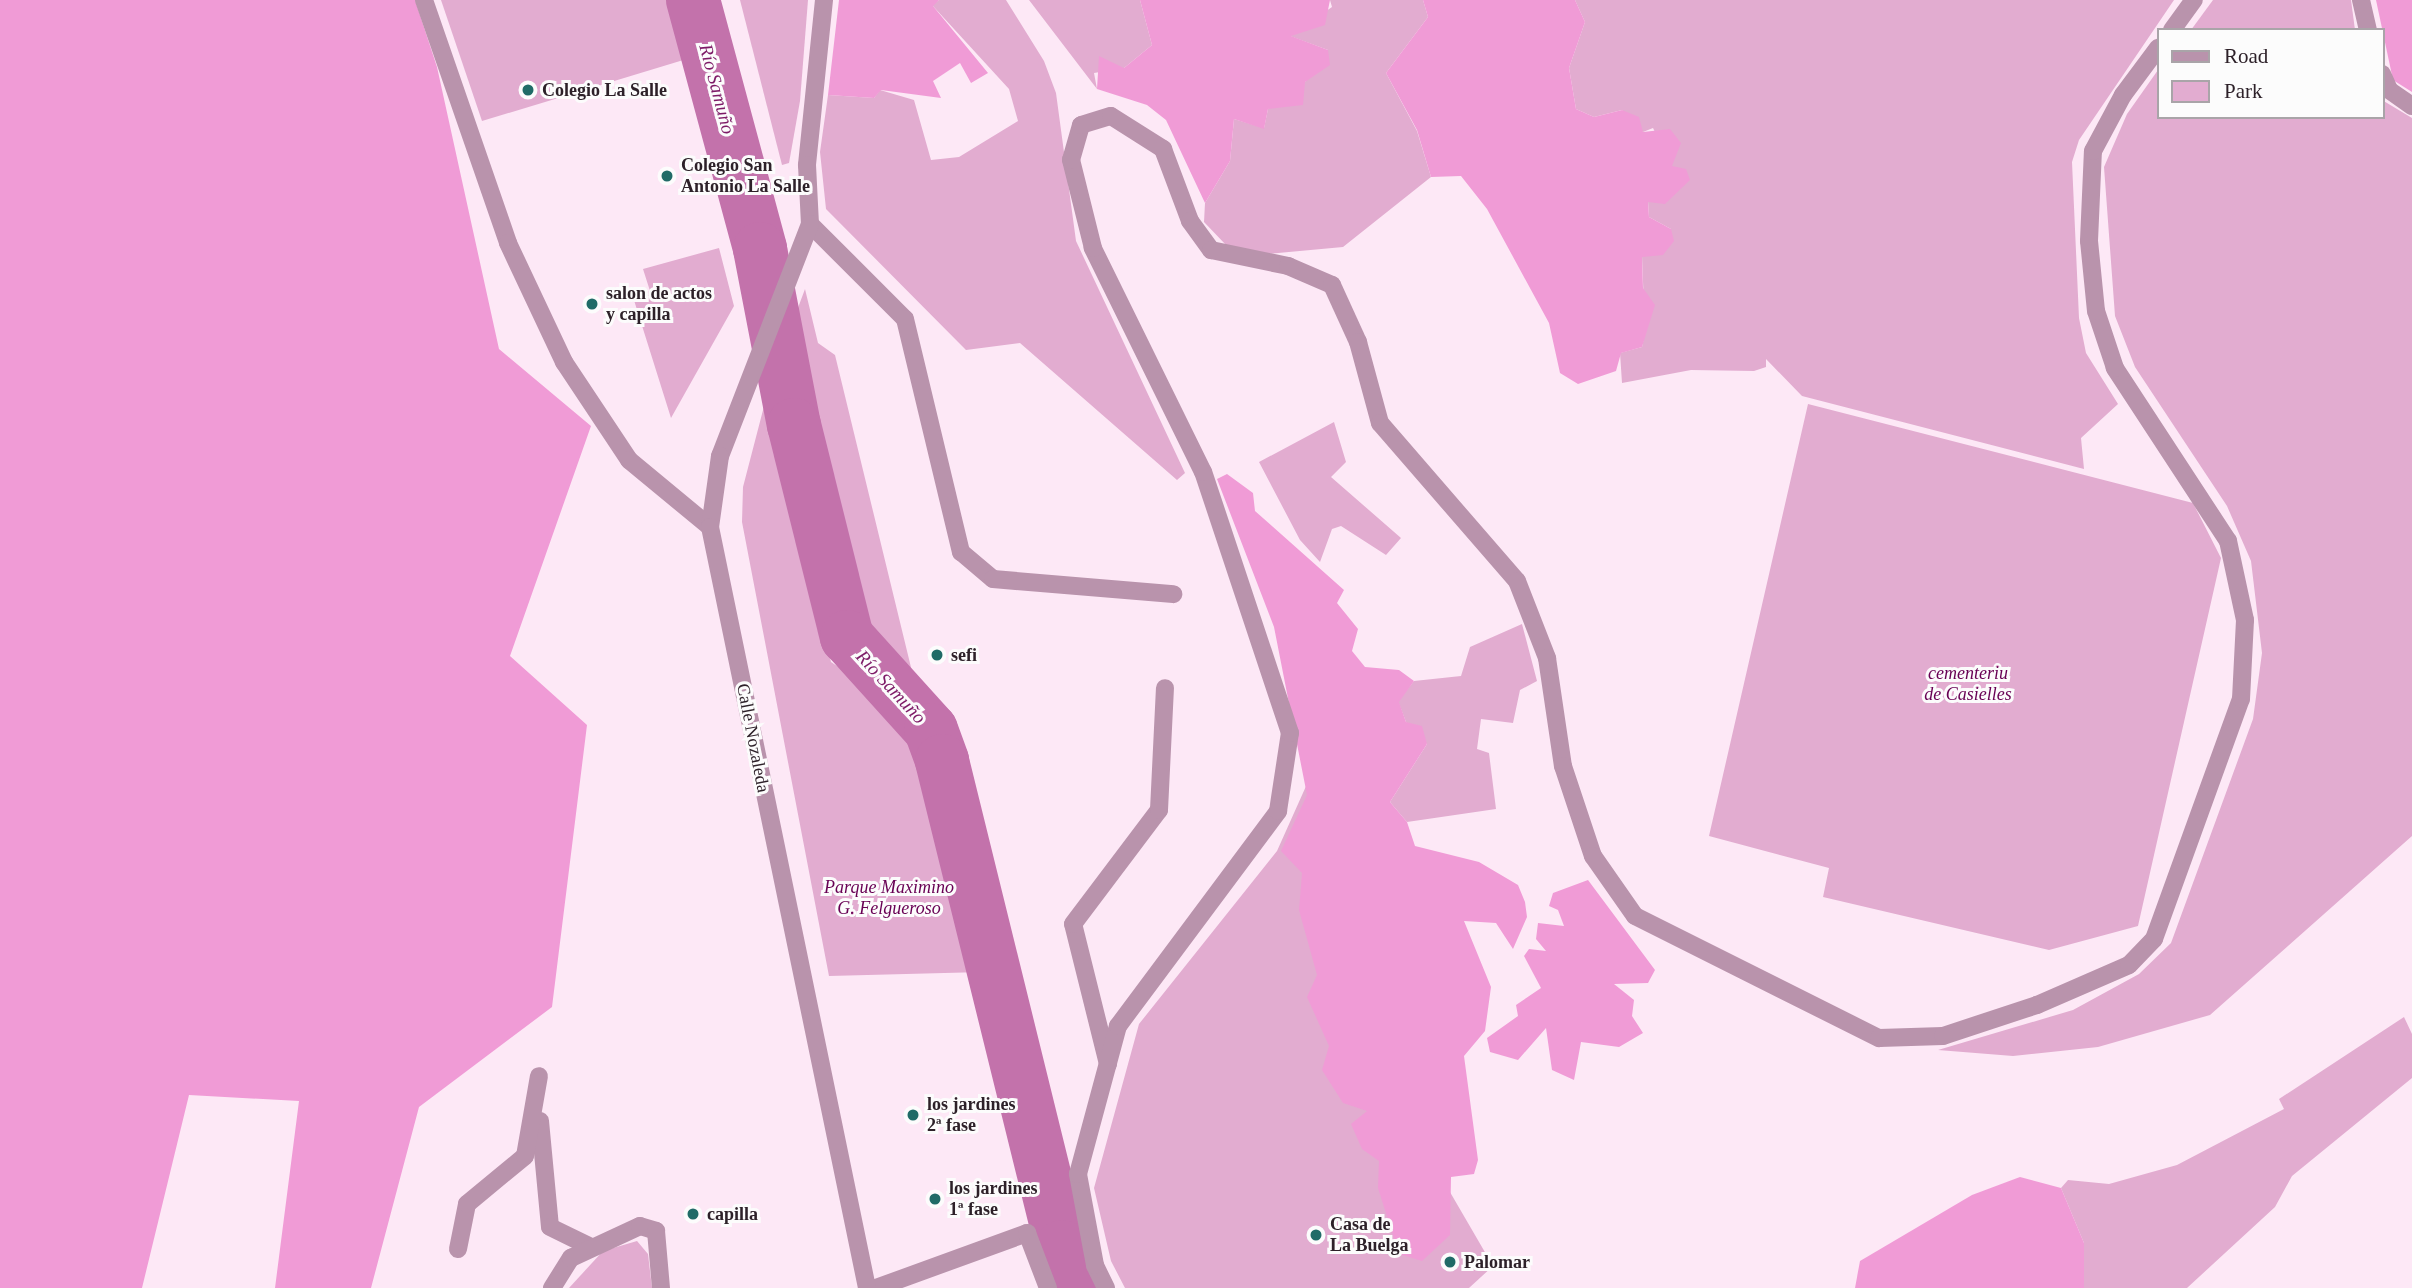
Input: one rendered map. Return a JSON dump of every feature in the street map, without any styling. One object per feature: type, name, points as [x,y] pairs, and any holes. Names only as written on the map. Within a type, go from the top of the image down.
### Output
[{"type":"street","points":[[424,0],[508,243],[564,362],[629,460],[710,527]]},
{"type":"street","name":"Calle Nozaleda","points":[[824,0],[807,199],[810,224],[757,352],[720,456],[710,527],[867,1288]]},
{"type":"street","points":[[2173,28],[2194,0]]},
{"type":"street","points":[[2361,0],[2368,28]]},
{"type":"street","points":[[1106,1288],[1096,1265],[1078,1174],[1118,1026],[1278,811],[1290,733],[1203,472],[1093,248],[1071,160],[1081,125],[1111,116],[1163,149],[1190,221],[1211,250],[1288,266],[1332,285],[1358,342],[1380,423],[1517,581],[1547,658],[1563,766],[1592,856],[1635,916],[1879,1038],[1943,1036],[2037,1006],[2129,965],[2154,939],[2241,699],[2245,620],[2228,541],[2115,368],[2096,311],[2089,241],[2093,152],[2123,95],[2156,51]]},
{"type":"street","points":[[2384,79],[2389,90],[2412,106]]},
{"type":"street","points":[[810,224],[905,319],[961,552],[993,579],[1173,594]]},
{"type":"street","points":[[1108,1064],[1073,924],[1159,810],[1165,688]]},
{"type":"street","points":[[458,1249],[467,1204],[525,1156],[539,1076],[540,1160],[551,1227],[589,1247]]},
{"type":"street","points":[[552,1288],[571,1258],[589,1247],[640,1226],[656,1231],[661,1288]]},
{"type":"street","points":[[876,1288],[1027,1233],[1048,1288]]},
{"type":"green space","name":"Colegio La Salle","points":[[441,0],[673,0],[690,58],[482,121]]},
{"type":"green space","points":[[740,0],[808,0],[800,101],[789,163],[782,165]]},
{"type":"green space","points":[[939,0],[1006,0],[1044,61],[1056,93],[1076,241],[1185,473],[1177,480],[1020,343],[966,350],[826,209],[820,152],[828,95],[874,98],[880,90],[914,100],[931,160],[959,157],[1018,121],[1009,89],[932,5]]},
{"type":"green space","points":[[1029,0],[1140,0],[1152,45],[1124,68],[1094,73],[1097,89]]},
{"type":"green space","points":[[1330,0],[1423,0],[1428,17],[1386,73],[1417,131],[1431,177],[1343,247],[1267,254],[1226,245],[1204,222],[1205,203],[1230,161],[1234,119],[1264,128],[1268,109],[1305,82],[1328,50],[1290,36],[1332,7]]},
{"type":"green space","points":[[1575,0],[2174,0],[2079,140],[2072,162],[2079,318],[2086,353],[2118,404],[2081,438],[2084,469],[1802,396],[1766,359],[1766,367],[1754,371],[1691,370],[1622,383],[1620,353],[1642,347],[1645,333],[1642,256],[1671,229],[1649,217],[1648,201],[1672,167],[1653,128],[1643,132],[1622,110],[1594,117],[1576,109],[1569,68],[1585,22]]},
{"type":"green space","points":[[2213,0],[2351,0],[2355,28],[2192,28]]},
{"type":"green space","points":[[2156,73],[2156,119],[2384,119],[2384,101],[2412,118],[2412,836],[2210,1015],[2098,1047],[2013,1056],[1938,1050],[2073,1010],[2139,974],[2171,943],[2253,719],[2262,653],[2251,561],[2227,506],[2135,367],[2115,316],[2104,167],[2127,114]]},
{"type":"green space","points":[[719,248],[734,306],[671,418],[633,297],[650,291],[643,269]]},
{"type":"green space","points":[[805,289],[818,343],[835,355],[917,692],[853,646],[780,356]]},
{"type":"green space","name":"Parque Maximino G. Felgueroso","points":[[769,387],[831,662],[907,713],[928,745],[983,972],[829,976],[742,522],[743,487]]},
{"type":"green space","name":"cementeriu de Casielles","points":[[1808,404],[2193,503],[2221,558],[2138,926],[2049,950],[1823,897],[1829,868],[1709,836]]},
{"type":"green space","points":[[1334,422],[1346,462],[1331,477],[1401,538],[1386,555],[1341,526],[1332,529],[1320,562],[1300,540],[1259,462]]},
{"type":"green space","points":[[1522,624],[1537,681],[1520,690],[1513,723],[1481,719],[1477,749],[1489,753],[1496,809],[1407,822],[1390,802],[1427,744],[1406,722],[1398,701],[1414,681],[1461,676],[1470,647]]},
{"type":"green space","points":[[1311,775],[1436,1168],[1493,1266],[1469,1288],[1125,1288],[1111,1261],[1094,1188],[1139,1024],[1277,851]]},
{"type":"green space","points":[[2404,1017],[2412,1034],[2412,1078],[2292,1176],[2275,1207],[2187,1288],[2084,1288],[2084,1243],[2061,1188],[2068,1180],[2109,1184],[2177,1165],[2284,1109],[2279,1099]]},
{"type":"green space","points":[[637,1241],[648,1254],[652,1288],[569,1288],[603,1251]]},
{"type":"shaded area","points":[[0,0],[415,0],[437,67],[499,349],[591,426],[510,656],[587,725],[552,1007],[419,1107],[371,1288],[275,1288],[299,1101],[189,1095],[142,1288],[0,1288]]},
{"type":"shaded area","points":[[839,0],[939,0],[933,6],[988,73],[971,83],[960,63],[933,81],[941,98],[881,90],[874,98],[828,95]]},
{"type":"shaded area","points":[[1140,0],[1330,0],[1325,25],[1291,36],[1328,50],[1330,65],[1305,82],[1303,105],[1268,109],[1264,129],[1234,119],[1230,161],[1205,203],[1166,120],[1147,105],[1097,89],[1099,56],[1124,68],[1152,45]]},
{"type":"shaded area","points":[[1423,0],[1575,0],[1585,22],[1569,68],[1576,109],[1594,117],[1622,110],[1639,117],[1643,132],[1670,129],[1681,143],[1672,166],[1686,169],[1690,180],[1665,204],[1648,202],[1649,217],[1671,229],[1674,241],[1663,255],[1642,257],[1643,288],[1655,305],[1642,347],[1621,353],[1616,371],[1578,384],[1560,373],[1549,323],[1487,209],[1461,176],[1431,177],[1417,130],[1386,73],[1428,17]]},
{"type":"shaded area","points":[[2376,0],[2412,0],[2412,92],[2393,80]]},
{"type":"shaded area","points":[[1227,474],[1253,493],[1255,511],[1344,590],[1337,603],[1358,629],[1352,651],[1365,667],[1399,670],[1414,681],[1399,702],[1406,722],[1422,726],[1427,744],[1390,802],[1407,822],[1415,846],[1479,862],[1518,885],[1525,902],[1527,917],[1513,949],[1496,923],[1464,921],[1491,987],[1485,1031],[1464,1056],[1478,1160],[1474,1174],[1451,1177],[1450,1235],[1422,1261],[1399,1254],[1378,1188],[1379,1161],[1362,1149],[1351,1124],[1367,1111],[1343,1103],[1322,1070],[1329,1046],[1307,997],[1317,975],[1299,910],[1302,873],[1281,851],[1307,795],[1274,627],[1217,479]]},
{"type":"shaded area","points":[[1588,880],[1655,970],[1648,983],[1614,984],[1634,1000],[1632,1016],[1643,1033],[1619,1047],[1581,1042],[1574,1080],[1552,1070],[1546,1028],[1518,1060],[1490,1052],[1487,1038],[1518,1016],[1516,1005],[1541,988],[1524,956],[1529,949],[1546,951],[1536,939],[1538,923],[1564,926],[1558,910],[1549,906],[1553,893]]},
{"type":"shaded area","points":[[2020,1177],[2061,1188],[2084,1243],[2084,1288],[1855,1288],[1860,1261],[1972,1195]]},
{"type":"waterway","name":"Río Samuño","points":[[693,0],[760,249],[794,425],[847,637],[931,730],[942,761],[1062,1247],[1080,1288]]},
{"type":"place","name":"Colegio La Salle","points":[[528,90]]},
{"type":"place","name":"Colegio San Antonio La Salle","points":[[667,176]]},
{"type":"place","name":"salon de actos y capilla","points":[[592,304]]},
{"type":"place","name":"sefi","points":[[937,655]]},
{"type":"place","name":"los jardines 2ª fase","points":[[913,1115]]},
{"type":"place","name":"los jardines 1ª fase","points":[[935,1199]]},
{"type":"place","name":"capilla","points":[[693,1214]]},
{"type":"place","name":"Casa de La Buelga","points":[[1316,1235]]},
{"type":"place","name":"Palomar","points":[[1450,1262]]}]
